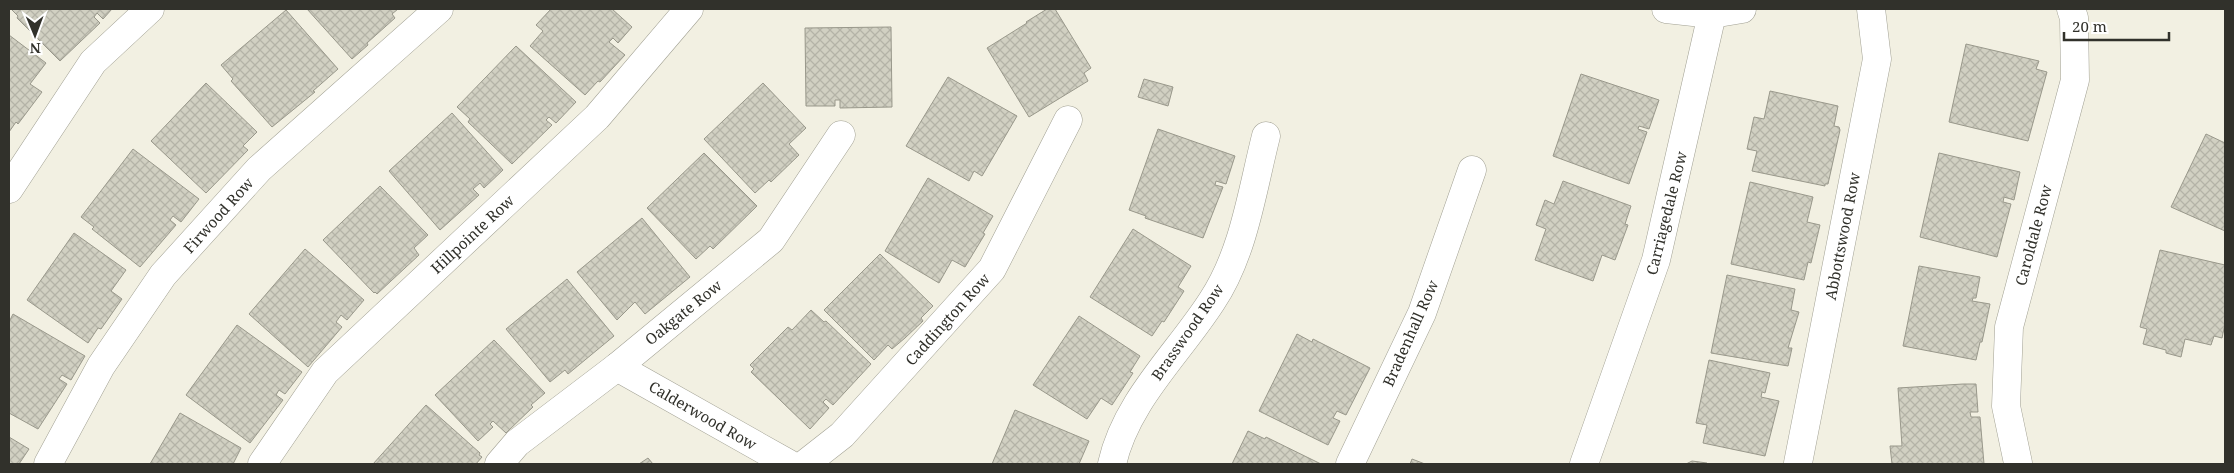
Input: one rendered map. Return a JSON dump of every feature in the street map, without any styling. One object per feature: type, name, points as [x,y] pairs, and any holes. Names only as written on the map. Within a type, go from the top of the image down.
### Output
[{"type":"street","points":[[9,189],[92,62],[150,9]]},
{"type":"street","name":"Firwood Row","points":[[48,464],[101,366],[163,275],[259,169],[439,9]]},
{"type":"street","name":"Hillpointe Row","points":[[262,464],[326,372],[598,116],[689,9]]},
{"type":"street","points":[[1666,9],[1712,14],[1742,9]]},
{"type":"street","name":"Abbottswood Row","points":[[1798,463],[1877,59],[1871,9]]},
{"type":"street","name":"Caroldale Row","points":[[2018,463],[2006,406],[2008,327],[2075,80],[2074,18],[2072,9]]},
{"type":"street","name":"Carriagedale Row","points":[[1584,464],[1656,260],[1712,14]]},
{"type":"street","name":"Caddington Row","points":[[805,464],[842,435],[992,269],[1068,120]]},
{"type":"street","name":"Oakgate Row","points":[[500,464],[517,443],[616,367],[771,240],[840,135]]},
{"type":"street","name":"Brasswood Row","points":[[1112,464],[1115,451],[1144,393],[1213,300],[1235,258],[1266,136]]},
{"type":"street","name":"Bradenhall Row","points":[[1350,464],[1422,312],[1472,170]]},
{"type":"street","name":"Calderwood Row","points":[[616,367],[789,464]]},
{"type":"building","points":[[11,9],[112,9],[103,19],[97,13],[94,17],[100,23],[60,61],[17,18],[18,16]]},
{"type":"building","points":[[307,9],[398,9],[392,14],[395,18],[352,59]]},
{"type":"building","points":[[551,9],[612,9],[632,27],[618,43],[613,38],[609,42],[625,55],[585,95],[530,46],[543,31],[536,25]]},
{"type":"building","points":[[1047,9],[1055,9],[1091,68],[1084,73],[1088,81],[1029,117],[987,48]]},
{"type":"building","points":[[286,10],[338,69],[313,91],[315,92],[272,127],[231,81],[233,79],[221,65]]},
{"type":"building","points":[[891,27],[892,107],[840,108],[840,100],[835,100],[835,106],[806,106],[805,28]]},
{"type":"building","points":[[9,35],[46,63],[30,84],[42,92],[18,124],[16,122],[9,132]]},
{"type":"building","points":[[1966,44],[2039,61],[2036,69],[2047,72],[2028,141],[1949,122]]},
{"type":"building","points":[[516,46],[576,102],[556,123],[549,117],[546,120],[552,125],[512,164],[468,122],[470,119],[457,107]]},
{"type":"building","points":[[1581,74],[1659,100],[1649,129],[1639,126],[1638,129],[1647,132],[1629,184],[1553,156]]},
{"type":"building","points":[[948,77],[1017,116],[982,176],[974,171],[969,181],[906,146]]},
{"type":"building","points":[[1144,79],[1173,87],[1168,106],[1138,97]]},
{"type":"building","points":[[206,83],[257,132],[243,146],[248,150],[206,193],[151,141]]},
{"type":"building","points":[[763,83],[806,128],[789,144],[799,155],[771,182],[769,180],[755,193],[704,139]]},
{"type":"building","points":[[1770,91],[1838,106],[1834,126],[1839,127],[1840,130],[1828,184],[1825,184],[1825,186],[1752,171],[1757,151],[1747,149],[1754,117],[1764,119]]},
{"type":"building","points":[[452,113],[503,170],[484,188],[480,183],[473,189],[479,195],[440,230],[389,171]]},
{"type":"building","points":[[1158,129],[1235,156],[1226,184],[1216,181],[1215,185],[1223,187],[1203,238],[1145,218],[1146,216],[1129,210]]},
{"type":"building","points":[[2206,134],[2225,143],[2225,231],[2171,207]]},
{"type":"building","points":[[133,149],[199,199],[181,222],[173,216],[170,220],[176,225],[140,267],[92,229],[94,227],[81,217]]},
{"type":"building","points":[[704,153],[757,206],[713,249],[710,246],[696,259],[647,208]]},
{"type":"building","points":[[1939,153],[2020,172],[2014,200],[2004,197],[2003,202],[2011,204],[1997,257],[1920,237]]},
{"type":"building","points":[[928,178],[993,216],[983,233],[985,234],[965,267],[952,260],[939,283],[885,251]]},
{"type":"building","points":[[1563,181],[1631,206],[1625,224],[1628,225],[1615,260],[1602,255],[1593,281],[1535,260],[1546,229],[1536,225],[1545,200],[1554,204]]},
{"type":"building","points":[[1750,182],[1813,197],[1807,222],[1820,225],[1811,263],[1808,262],[1804,280],[1731,264]]},
{"type":"building","points":[[380,186],[428,235],[414,248],[419,255],[377,294],[323,240]]},
{"type":"building","points":[[642,218],[690,277],[645,314],[635,302],[617,320],[577,272]]},
{"type":"building","points":[[1133,229],[1191,266],[1178,287],[1184,291],[1164,322],[1162,321],[1152,336],[1090,297]]},
{"type":"building","points":[[74,233],[126,270],[111,291],[122,299],[101,329],[98,328],[88,343],[27,300]]},
{"type":"building","points":[[305,249],[364,300],[347,320],[341,315],[336,322],[342,327],[308,367],[249,314]]},
{"type":"building","points":[[2160,250],[2225,265],[2225,324],[2222,338],[2214,336],[2211,345],[2185,339],[2181,357],[2166,353],[2166,350],[2143,344],[2147,329],[2140,327]]},
{"type":"building","points":[[880,254],[933,306],[921,318],[923,321],[905,338],[892,349],[888,345],[874,360],[824,310]]},
{"type":"building","points":[[1919,266],[1980,277],[1976,298],[1973,298],[1972,301],[1990,304],[1976,360],[1903,346]]},
{"type":"building","points":[[1727,275],[1795,289],[1791,310],[1799,312],[1788,348],[1792,348],[1788,366],[1711,353]]},
{"type":"building","points":[[567,279],[614,336],[568,374],[565,370],[550,382],[506,329]]},
{"type":"building","points":[[811,310],[824,322],[826,321],[871,364],[833,405],[826,399],[823,402],[829,408],[810,429],[751,372],[754,369],[750,365],[788,327],[792,330]]},
{"type":"building","points":[[13,314],[85,356],[71,380],[62,375],[59,379],[67,384],[38,429],[9,413],[9,322]]},
{"type":"building","points":[[1079,316],[1140,356],[1130,372],[1133,373],[1112,405],[1101,398],[1087,419],[1033,385]]},
{"type":"building","points":[[237,325],[302,372],[285,394],[279,390],[276,395],[283,400],[250,443],[186,395]]},
{"type":"building","points":[[1297,334],[1312,342],[1313,339],[1370,368],[1346,415],[1337,411],[1333,418],[1340,421],[1328,445],[1259,411]]},
{"type":"building","points":[[494,340],[545,393],[531,405],[533,407],[506,433],[493,421],[490,424],[493,427],[478,441],[435,395]]},
{"type":"building","points":[[1709,360],[1770,373],[1765,393],[1762,392],[1761,397],[1779,401],[1765,456],[1703,443],[1707,425],[1696,423]]},
{"type":"building","points":[[1976,384],[1978,412],[1970,412],[1971,417],[1980,417],[1984,464],[1892,464],[1890,446],[1902,446],[1898,388]]},
{"type":"building","points":[[426,405],[480,453],[479,455],[482,457],[476,464],[373,464]]},
{"type":"building","points":[[1015,410],[1089,441],[1079,464],[992,464]]},
{"type":"building","points":[[180,413],[241,448],[233,464],[150,464]]},
{"type":"building","points":[[1248,431],[1265,439],[1266,437],[1321,464],[1232,464]]},
{"type":"building","points":[[9,437],[29,449],[19,464],[9,464]]},
{"type":"building","points":[[648,458],[653,464],[639,464]]},
{"type":"building","points":[[1412,459],[1425,464],[1410,464]]},
{"type":"building","points":[[1692,461],[1707,463],[1708,464],[1686,464]]}]
